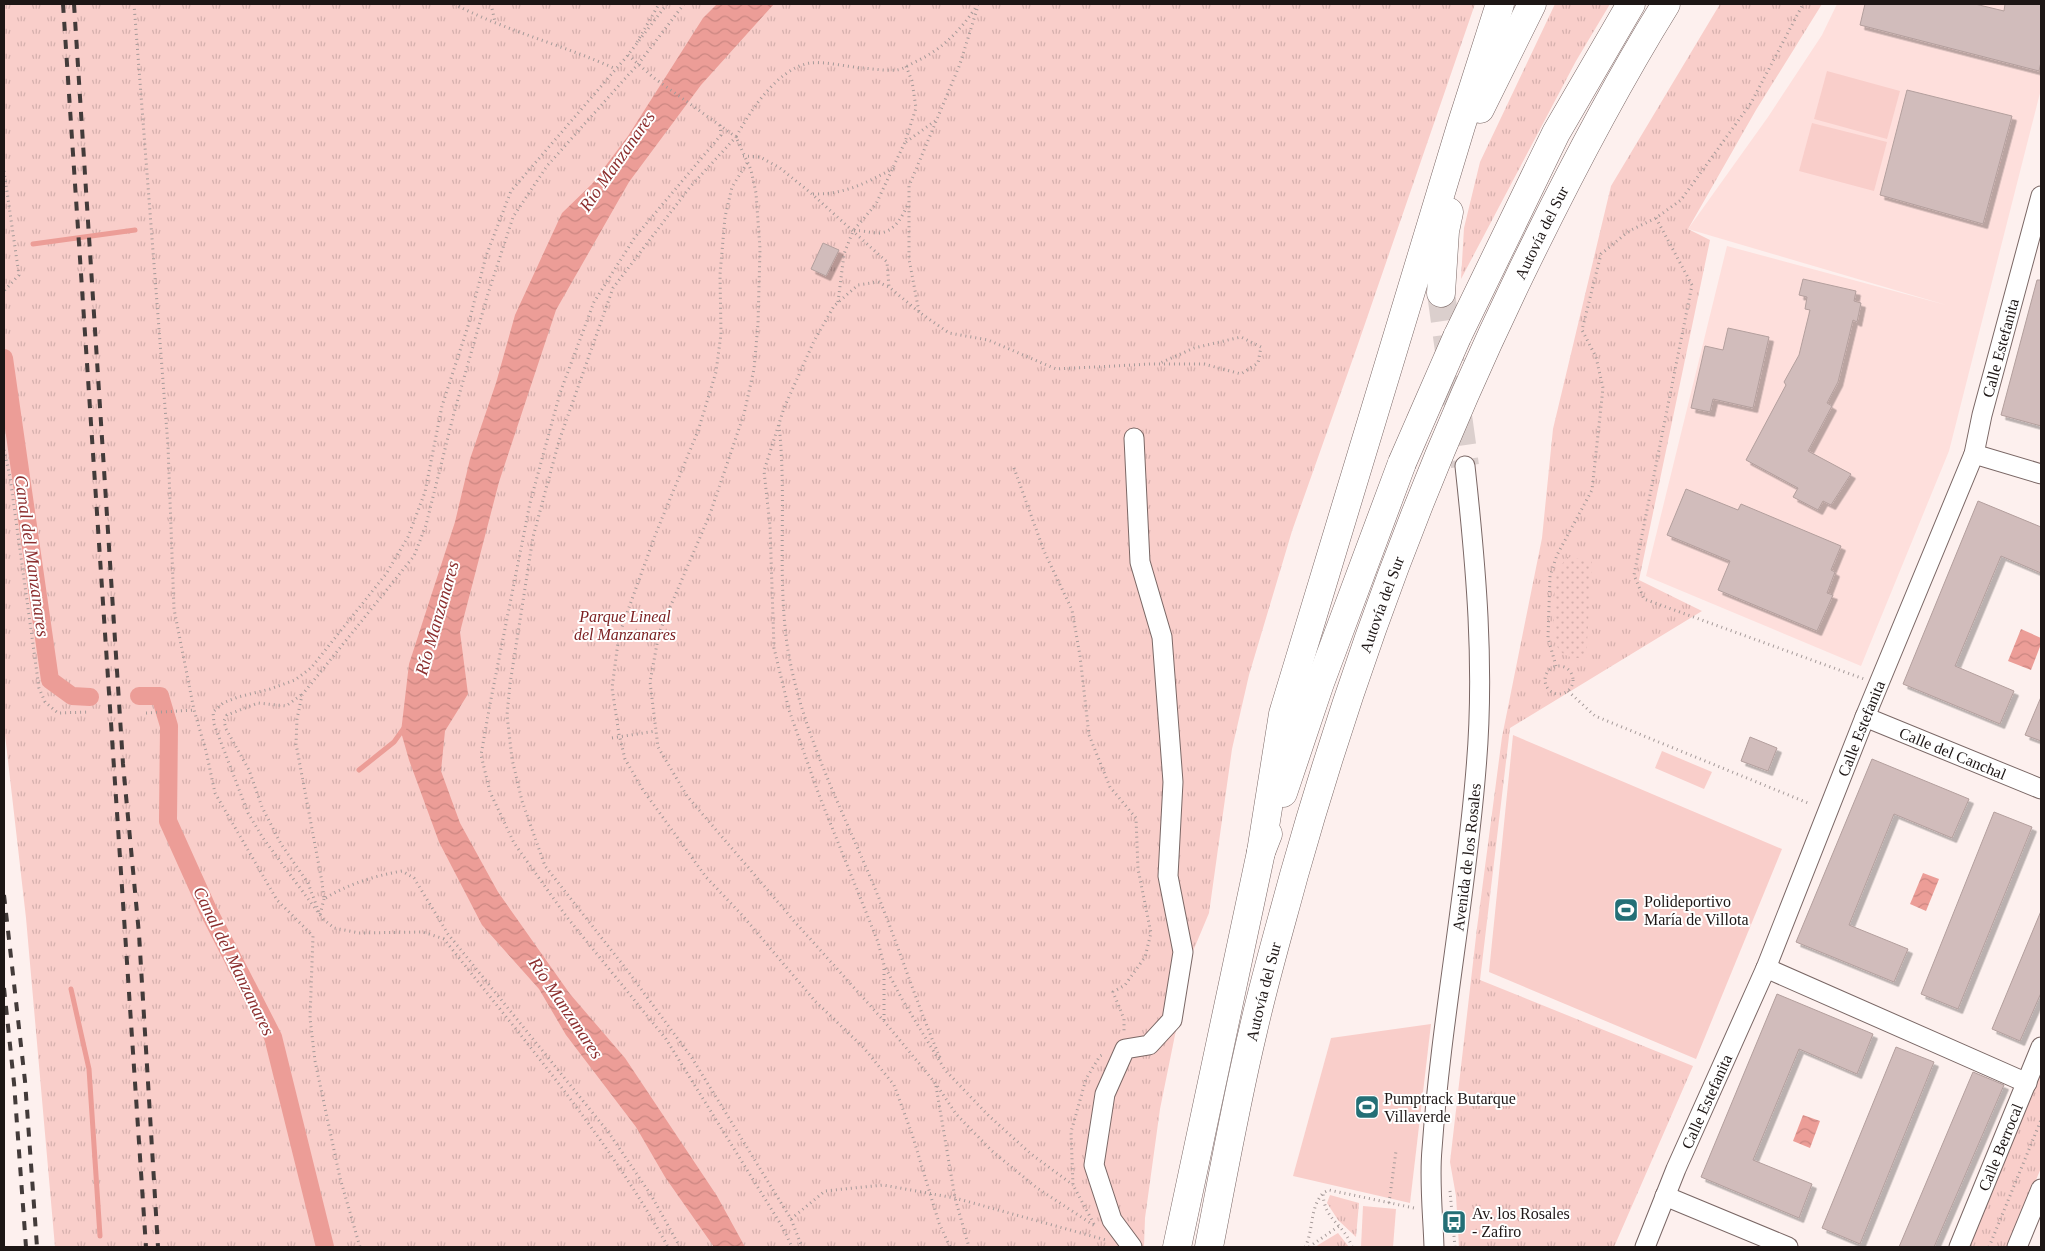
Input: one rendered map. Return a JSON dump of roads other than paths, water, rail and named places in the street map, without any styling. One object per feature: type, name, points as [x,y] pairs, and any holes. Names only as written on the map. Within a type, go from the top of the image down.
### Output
[{"type":"highway","points":[[1261,852],[1283,714],[1458,136],[1500,4]]},
{"type":"highway","points":[[1441,293],[1445,231],[1453,195],[1511,4]]},
{"type":"highway","points":[[1476,117],[1532,4]]},
{"type":"highway","name":"Autovía del Sur","points":[[1177,1247],[1261,852],[1348,605],[1402,463],[1457,337],[1556,133],[1631,4]]},
{"type":"highway","name":"Autovía del Sur","points":[[1209,1247],[1252,1032],[1276,941],[1319,788],[1356,674],[1411,522],[1480,357],[1546,222],[1616,88],[1666,4]]},
{"type":"street","name":"Calle Estefanita","points":[[1645,1247],[1665,1196],[1766,968],[1879,684],[1974,454],[1982,415],[2041,196]]},
{"type":"street","points":[[1132,1247],[1112,1220],[1094,1165],[1097,1136],[1105,1094],[1125,1049],[1148,1045],[1172,1020],[1183,952],[1168,876],[1173,782],[1162,637],[1140,562],[1134,438]]},
{"type":"street","points":[[1974,454],[2041,474]]},
{"type":"street","name":"Avenida de los Rosales","points":[[1434,1247],[1431,1151],[1441,1052],[1476,769],[1481,691],[1479,613],[1466,466]]},
{"type":"street","name":"Calle del Canchal","points":[[1866,717],[2041,789]]},
{"type":"street","points":[[1766,968],[2026,1083]]},
{"type":"street","name":"Calle Berrocal","points":[[1959,1247],[2041,1048]]},
{"type":"street","points":[[2017,1247],[2041,1189]]},
{"type":"street","points":[[1665,1196],[1788,1247]]},
{"type":"water","name":"Río Manzanares","points":[[717,4],[774,4],[701,85],[629,182],[556,310],[499,482],[460,632],[468,694],[445,731],[441,771],[460,823],[498,892],[570,994],[625,1058],[717,1196],[745,1247],[714,1247],[665,1177],[636,1127],[566,1035],[539,989],[482,925],[439,842],[409,760],[401,732],[409,664],[455,522],[470,459],[496,383],[515,315],[562,213],[592,184],[628,136],[703,18]]},
{"type":"water","points":[[2021,629],[2041,638],[2041,644],[2031,670],[2008,661]]},
{"type":"water","points":[[1923,873],[1939,879],[1926,911],[1910,904]]},
{"type":"water","points":[[1803,1115],[1820,1121],[1810,1148],[1793,1141]]},
{"type":"waterway","points":[[33,244],[135,230]]},
{"type":"waterway","name":"Canal del Manzanares","points":[[4,358],[50,680],[72,696],[90,697]]},
{"type":"waterway","name":"Canal del Manzanares","points":[[139,696],[160,696],[169,726],[168,821],[208,910],[273,1037],[325,1247]]},
{"type":"waterway","points":[[359,770],[394,742],[404,728]]},
{"type":"waterway","points":[[71,989],[89,1069],[100,1236]]},
{"type":"tunnel","points":[[1441,293],[1465,466]]},
{"type":"railway","points":[[63,4],[146,1247]]},
{"type":"railway","points":[[74,4],[123,764],[139,934],[158,1247]]},
{"type":"railway","points":[[4,895],[25,1081],[37,1247]]},
{"type":"railway","points":[[4,988],[14,1083],[26,1247]]},
{"type":"place","name":"Polideportivo María de Villota","points":[[1626,910]]},
{"type":"place","name":"Pumptrack Butarque Villaverde","points":[[1367,1107]]},
{"type":"place","name":"Av. los Rosales - Zafiro","points":[[1454,1222]]},
{"type":"park label","name":"Parque Lineal del Manzanares","points":[[625,625]]}]
